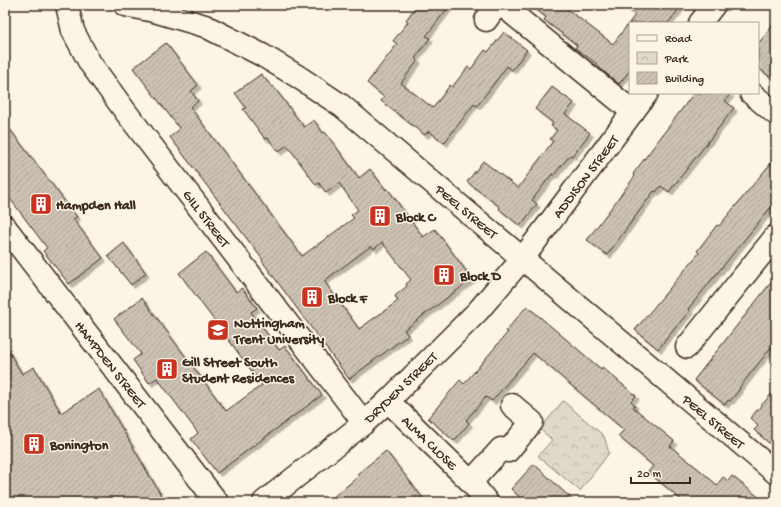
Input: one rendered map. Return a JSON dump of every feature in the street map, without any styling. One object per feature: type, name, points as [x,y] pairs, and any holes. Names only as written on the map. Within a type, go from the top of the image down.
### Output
[{"type":"street","name":"GILL STREET","points":[[67,5],[73,31],[90,63],[125,111],[364,423]]},
{"type":"street","name":"PEEL STREET","points":[[125,5],[154,11],[205,26],[262,55],[342,106],[776,472]]},
{"type":"street","points":[[502,5],[633,112]]},
{"type":"street","points":[[701,22],[714,5]]},
{"type":"street","name":"ADDISON STREET","points":[[523,258],[647,94]]},
{"type":"street","points":[[752,94],[776,114]]},
{"type":"street","name":"HAMPDEN STREET","points":[[5,227],[217,502]]},
{"type":"street","points":[[687,347],[776,236]]},
{"type":"street","name":"DRYDEN STREET","points":[[264,502],[364,423],[388,401],[478,311],[523,258]]},
{"type":"street","name":"ALMA CLOSE","points":[[388,401],[471,482],[487,502]]},
{"type":"street","points":[[471,482],[501,449],[508,452],[532,422],[512,405]]},
{"type":"green space","points":[[563,401],[604,436],[609,453],[580,491],[538,456],[552,440],[540,429]]},
{"type":"building","points":[[417,5],[450,5],[426,36],[430,38],[415,58],[418,60],[401,83],[433,108],[450,85],[452,87],[468,67],[471,69],[485,50],[488,52],[504,32],[527,50],[512,70],[507,66],[477,106],[474,104],[444,143],[429,131],[425,135],[381,101],[384,97],[367,83],[397,44],[393,41],[408,22],[406,20]]},
{"type":"building","points":[[530,5],[562,5],[613,44],[629,23],[629,71],[619,84],[596,65],[597,64],[575,48],[577,45],[544,20],[546,17]]},
{"type":"building","points":[[623,5],[682,5],[669,22],[630,22],[635,15]]},
{"type":"building","points":[[776,21],[776,81],[759,69],[759,43]]},
{"type":"building","points":[[166,43],[198,85],[191,91],[198,101],[190,107],[302,256],[354,218],[351,215],[358,210],[339,183],[326,193],[319,183],[316,185],[287,145],[278,152],[268,138],[265,139],[243,109],[246,108],[235,93],[261,74],[272,87],[273,86],[304,127],[314,120],[323,133],[325,132],[359,178],[370,169],[386,190],[387,188],[423,237],[435,229],[472,279],[404,330],[408,335],[349,379],[262,261],[263,260],[170,137],[180,129],[133,68]],"holes":[[[382,242],[411,280],[406,284],[407,286],[395,296],[398,301],[359,329],[324,281],[371,246],[374,249]]]},
{"type":"building","points":[[552,87],[574,103],[565,114],[590,133],[572,156],[570,155],[554,175],[552,174],[532,200],[537,204],[520,226],[499,209],[500,207],[467,182],[483,161],[518,188],[553,141],[550,139],[557,130],[551,126],[553,123],[535,109]]},
{"type":"building","points":[[693,94],[730,94],[725,101],[734,108],[669,192],[661,186],[656,192],[654,191],[607,255],[587,240],[635,176],[633,174]]},
{"type":"building","name":"Hampden Hall","points":[[5,123],[77,217],[73,219],[103,258],[69,284],[43,251],[47,248],[5,192]]},
{"type":"building","points":[[776,157],[776,201],[688,309],[690,310],[658,349],[635,330],[699,253],[697,251],[717,225],[719,226]]},
{"type":"building","points":[[124,243],[146,273],[131,285],[108,256]]},
{"type":"building","name":"Gill Street South Student Residences","points":[[206,252],[236,292],[242,288],[257,308],[251,312],[279,350],[285,346],[322,395],[217,473],[191,439],[198,433],[157,378],[149,383],[133,360],[141,354],[114,319],[142,298],[226,411],[262,385],[179,273]]},
{"type":"building","points":[[776,276],[776,341],[739,388],[740,389],[730,401],[728,400],[725,405],[694,380]]},
{"type":"building","points":[[527,306],[601,369],[602,367],[636,396],[631,401],[635,405],[633,407],[674,441],[670,446],[717,485],[723,477],[728,481],[732,476],[765,502],[684,502],[648,472],[653,466],[618,436],[624,430],[533,353],[492,401],[486,397],[466,420],[469,423],[454,441],[428,418],[460,380],[464,384],[508,332],[506,331]]},
{"type":"building","name":"Bonington","points":[[5,345],[22,374],[34,367],[61,413],[99,389],[165,502],[5,502]]},
{"type":"building","points":[[776,389],[776,449],[754,430],[758,426],[750,418]]},
{"type":"building","points":[[386,451],[426,502],[327,502],[359,476],[357,474]]},
{"type":"building","points":[[534,464],[575,502],[525,502],[511,489]]},
{"type":"place","name":"Hampden Hall","points":[[41,204]]},
{"type":"place","name":"Block C","points":[[380,216]]},
{"type":"place","name":"Block D","points":[[444,275]]},
{"type":"place","name":"Block F","points":[[312,297]]},
{"type":"place","name":"Nottingham Trent University","points":[[218,330]]},
{"type":"place","name":"Gill Street South Student Residences","points":[[167,369]]},
{"type":"place","name":"Bonington","points":[[34,444]]}]
